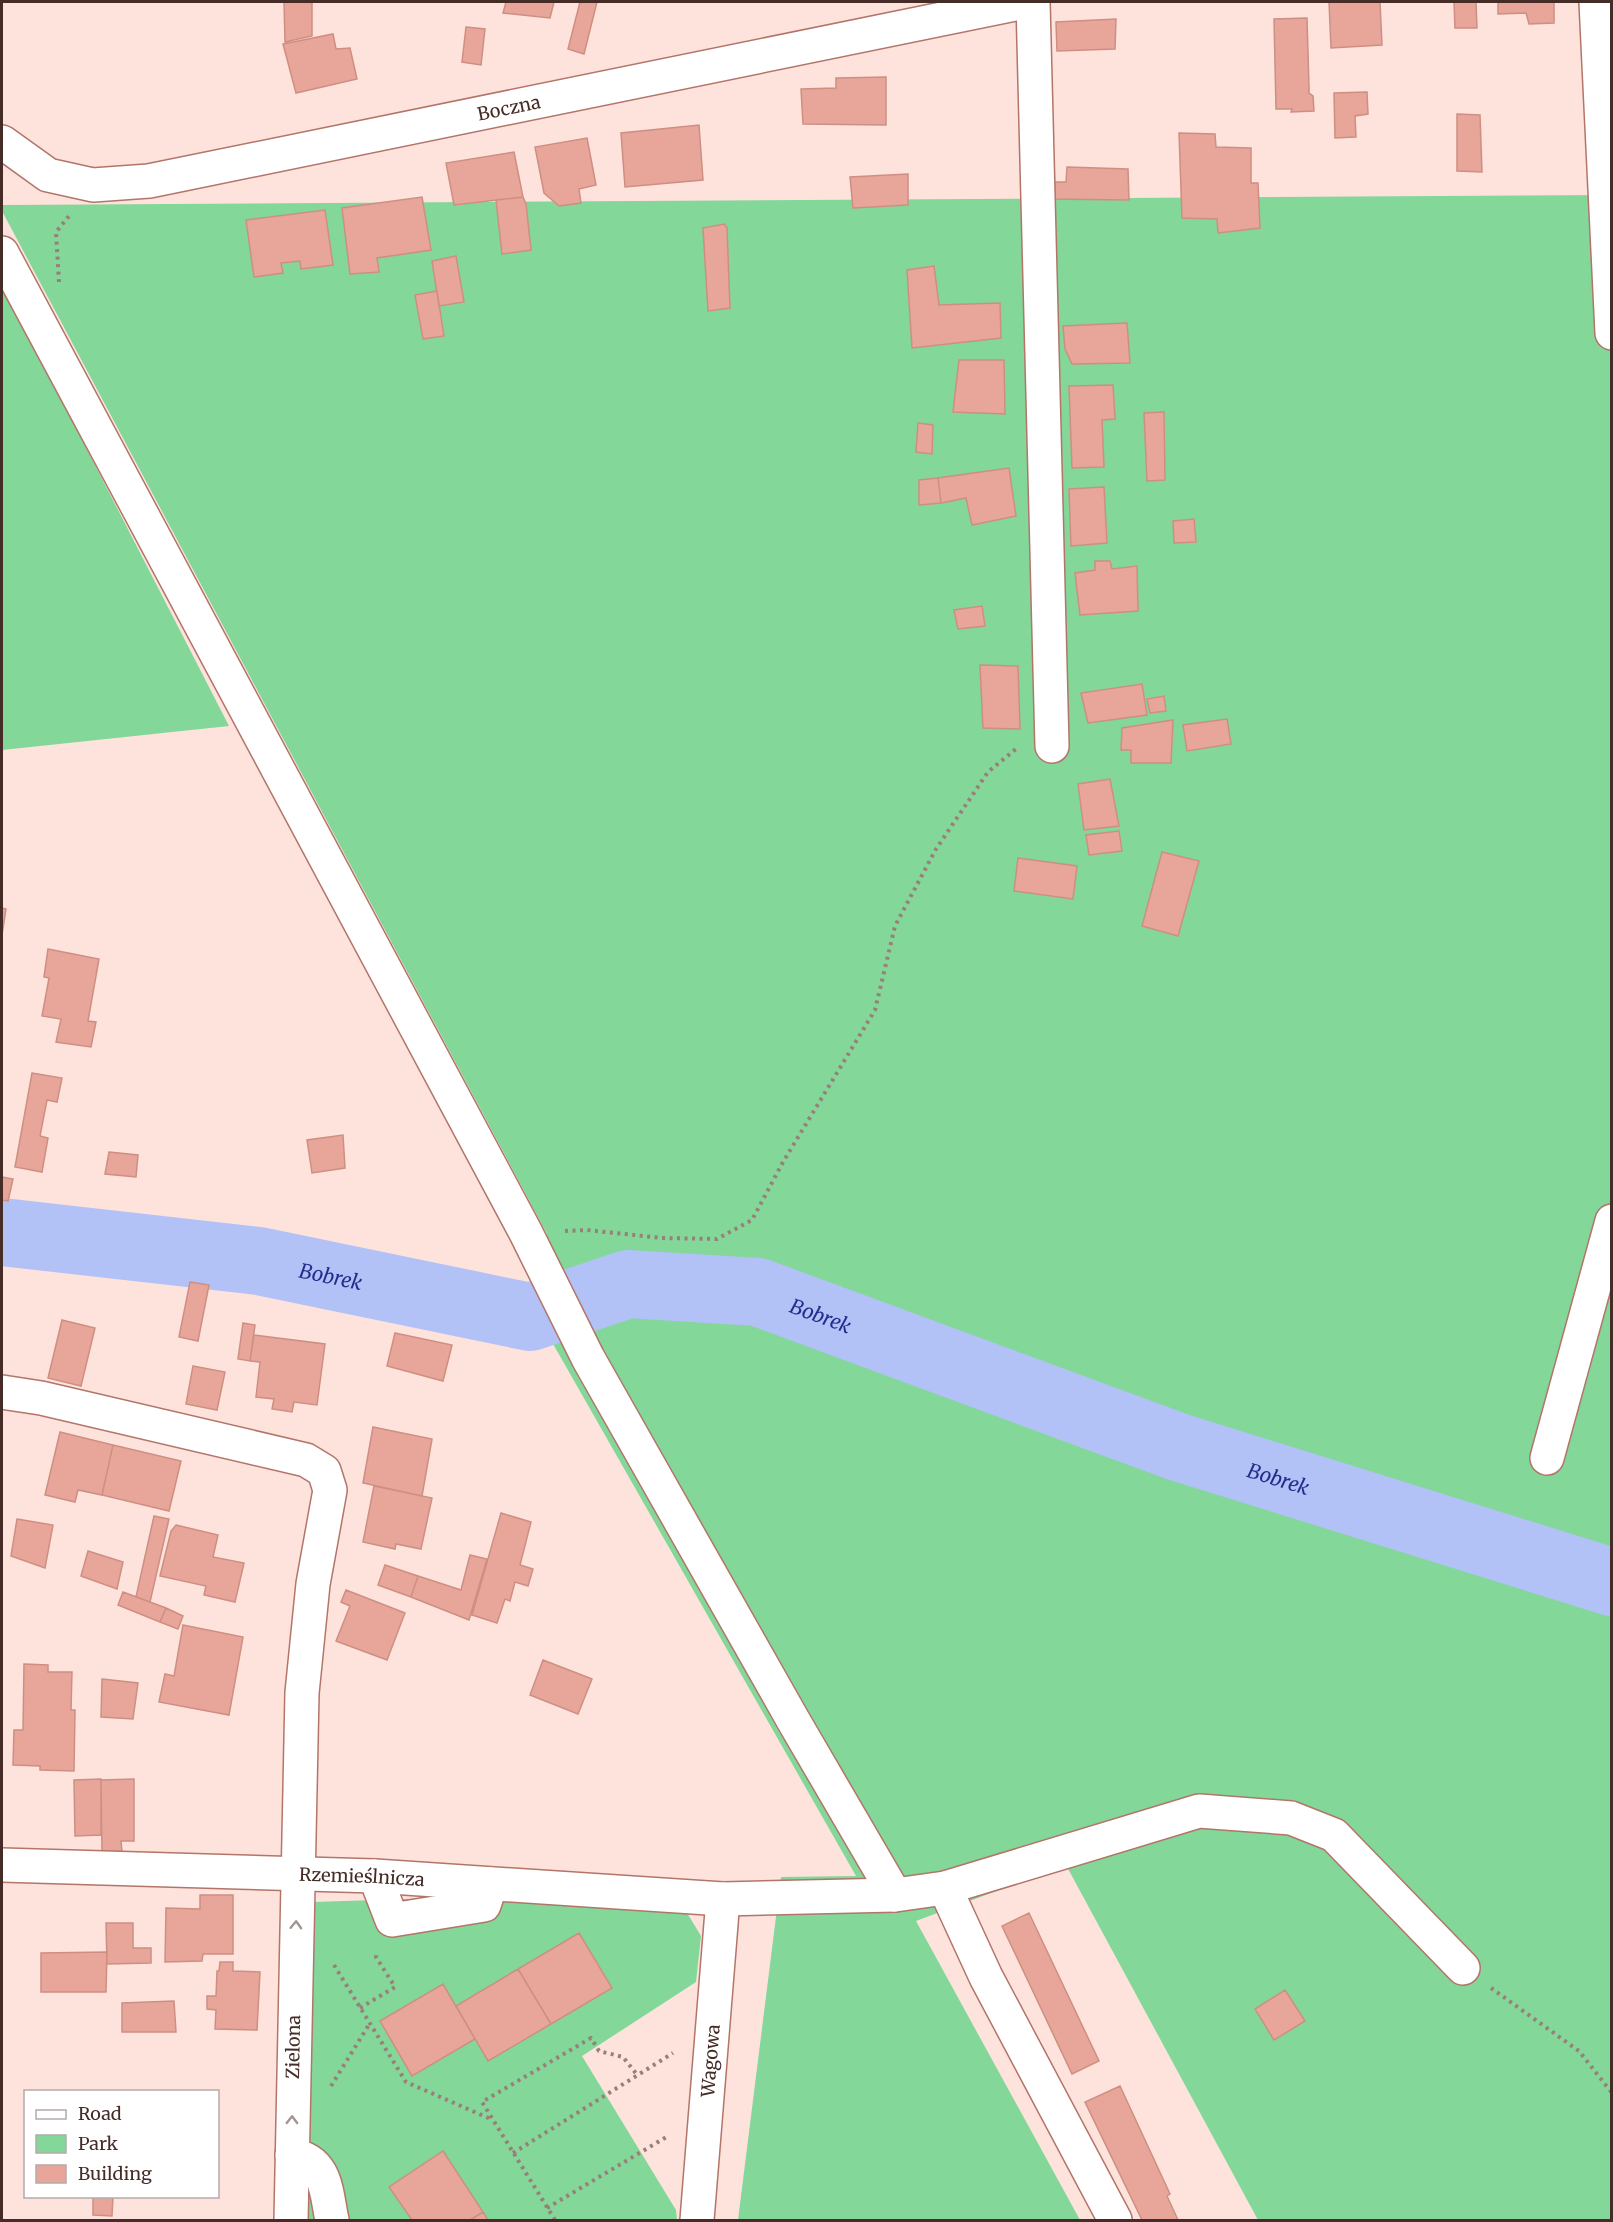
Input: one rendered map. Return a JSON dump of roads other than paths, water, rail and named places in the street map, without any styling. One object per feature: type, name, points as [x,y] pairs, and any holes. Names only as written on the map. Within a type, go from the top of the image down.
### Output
[{"type":"street","name":"Boczna","points":[[2,142],[48,175],[93,185],[149,181],[1025,2]]},
{"type":"street","points":[[1033,2],[1051,733]]},
{"type":"street","points":[[1596,2],[1611,333]]},
{"type":"street","points":[[2,253],[531,1244],[588,1358],[895,1895]]},
{"type":"street","points":[[1547,1458],[1611,1221]]},
{"type":"street","name":"Zielona","points":[[2,1392],[41,1398],[306,1460],[324,1471],[330,1490],[313,1584],[302,1693],[291,2220]]},
{"type":"street","name":"Rzemieślnicza","points":[[2,1865],[375,1876],[723,1899],[895,1895],[945,1888],[1199,1811],[1291,1818],[1334,1835],[1463,1968]]},
{"type":"street","points":[[945,1888],[986,1977],[1114,2220]]},
{"type":"street","name":"Wagowa","points":[[698,2220],[723,1899]]},
{"type":"street","points":[[292,2155],[314,2164],[324,2180],[332,2220]]},
{"type":"waterway","name":"Bobrek","points":[[2,1232],[259,1261],[530,1317],[628,1284],[758,1292],[1178,1447],[1612,1582]]}]
